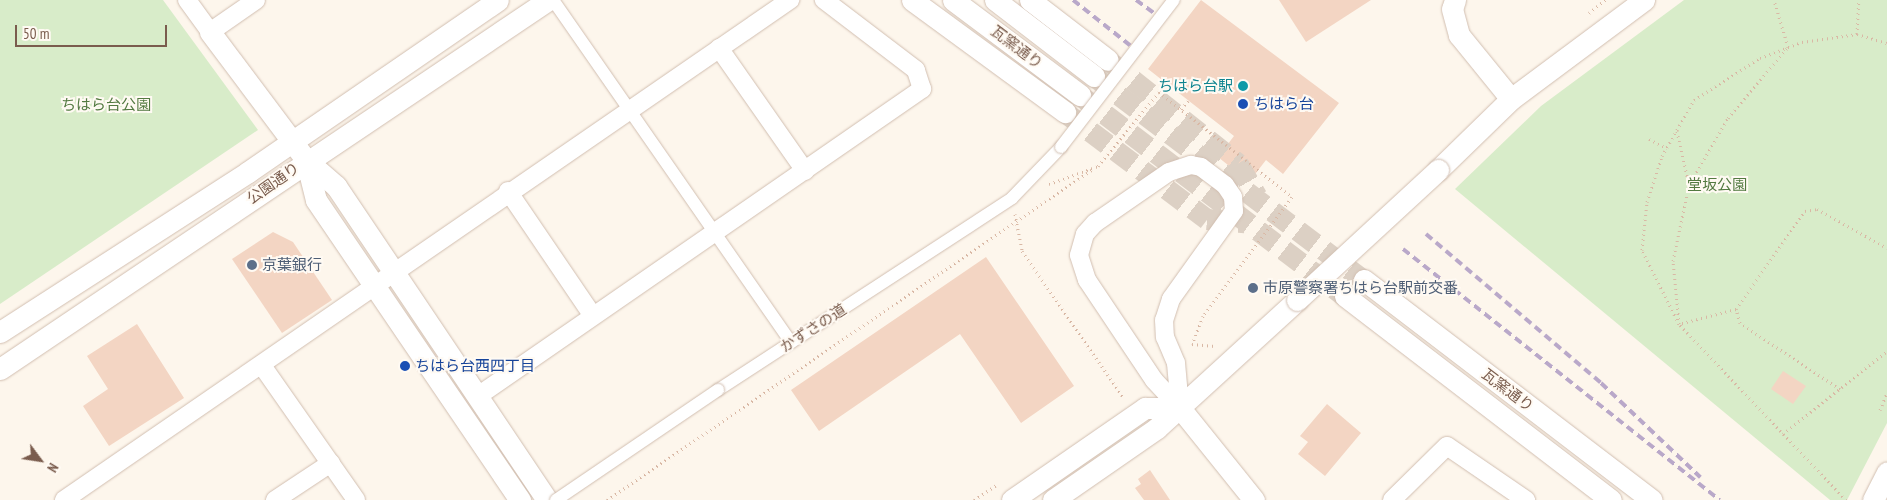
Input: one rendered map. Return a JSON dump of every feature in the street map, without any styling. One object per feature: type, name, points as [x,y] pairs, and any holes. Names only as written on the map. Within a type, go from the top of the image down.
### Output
[{"type":"street","points":[[187,0],[306,160],[336,186],[547,500]]},
{"type":"street","points":[[210,32],[256,0]]},
{"type":"street","name":"公園通り","points":[[0,332],[293,142],[498,0]]},
{"type":"street","name":"公園通り","points":[[0,369],[306,160],[548,0]]},
{"type":"street","points":[[553,0],[573,22],[628,110],[712,234],[791,343]]},
{"type":"street","points":[[64,500],[263,367],[371,285],[790,0]]},
{"type":"street","points":[[478,396],[591,313],[712,234],[922,89],[916,70],[824,0]]},
{"type":"street","points":[[912,0],[1065,112]]},
{"type":"street","name":"瓦窯通り","points":[[953,0],[1080,95]]},
{"type":"street","name":"瓦窯通り","points":[[995,0],[1094,76]]},
{"type":"street","points":[[1030,0],[1108,60]]},
{"type":"street","name":"かずさの道","points":[[556,500],[718,390],[1012,198],[1061,147],[1174,0]]},
{"type":"street","points":[[1455,0],[1452,9],[1460,35],[1511,99]]},
{"type":"street","points":[[1053,500],[1180,408],[1438,170],[1511,99],[1644,0]]},
{"type":"street","points":[[719,48],[805,171]]},
{"type":"street","points":[[306,160],[316,200],[371,285],[520,500]]},
{"type":"street","points":[[1180,408],[1176,363],[1165,337],[1164,320],[1171,299],[1234,211],[1233,197],[1226,184],[1191,165],[1169,172],[1095,223],[1085,234],[1079,255],[1087,280],[1154,380],[1180,408],[1254,500]]},
{"type":"street","points":[[508,191],[591,313]]},
{"type":"street","name":"瓦窯通り","points":[[1364,280],[1652,500]]},
{"type":"street","name":"瓦窯通り","points":[[1345,296],[1610,500]]},
{"type":"street","points":[[263,367],[356,500]]},
{"type":"street","points":[[1012,500],[1144,408],[1180,408]]},
{"type":"street","points":[[1392,500],[1447,446],[1526,500]]},
{"type":"street","points":[[276,500],[331,463]]},
{"type":"street","points":[[1873,500],[1887,472]]},
{"type":"path","points":[[1774,0],[1788,47]]},
{"type":"path","points":[[1857,34],[1858,0]]},
{"type":"path","points":[[1846,500],[1679,324],[1642,250],[1647,202],[1667,148],[1694,100],[1753,62],[1788,47],[1857,34],[1887,43]]},
{"type":"path","points":[[1679,324],[1673,260],[1689,185],[1728,118],[1788,47]]},
{"type":"path","points":[[1181,109],[1188,101]]},
{"type":"path","points":[[1676,130],[1689,185]]},
{"type":"path","points":[[1649,139],[1667,148]]},
{"type":"path","points":[[607,500],[1098,166]]},
{"type":"path","points":[[1679,324],[1736,309],[1805,211],[1817,209],[1887,248]]},
{"type":"path","points":[[1736,309],[1740,323],[1840,389]]},
{"type":"path","points":[[1783,434],[1887,351]]},
{"type":"path","points":[[1880,410],[1887,392]]},
{"type":"green space","name":"ちはら台公園","points":[[0,0],[163,0],[258,130],[0,304]]},
{"type":"green space","name":"堂坂公園","points":[[1684,0],[1887,0],[1887,423],[1847,500],[1830,500],[1455,189],[1541,106]]},
{"type":"building","name":"ちはら台駅","points":[[1201,0],[1339,103],[1283,174],[1266,160],[1249,182],[1218,157],[1234,136],[1148,69]]},
{"type":"building","points":[[1279,0],[1371,0],[1306,42]]},
{"type":"building","points":[[273,232],[293,242],[332,300],[282,333],[232,259]]},
{"type":"building","points":[[986,257],[1074,386],[1021,423],[960,334],[819,431],[791,390]]},
{"type":"building","points":[[137,324],[184,398],[109,446],[83,406],[108,389],[87,356]]},
{"type":"building","points":[[1783,371],[1806,386],[1793,404],[1771,389]]},
{"type":"building","points":[[1327,404],[1361,433],[1325,476],[1298,454],[1308,442],[1300,436]]},
{"type":"building","points":[[1150,470],[1170,500],[1144,500],[1135,488],[1141,484],[1138,479]]},
{"type":"tunnel","points":[[1108,60],[1238,163],[1257,196]]},
{"type":"tunnel","points":[[1094,76],[1364,280]]},
{"type":"tunnel","points":[[1080,95],[1345,296]]},
{"type":"tunnel","points":[[1065,112],[1207,219],[1245,222]]},
{"type":"railway","points":[[1073,0],[1132,47]]},
{"type":"railway","points":[[1136,0],[1158,16]]},
{"type":"railway","points":[[1426,234],[1601,383],[1700,477]]},
{"type":"railway","points":[[1403,249],[1720,500]]},
{"type":"place","name":"ちはら台駅","points":[[1243,86]]},
{"type":"place","name":"ちはら台","points":[[1243,104]]},
{"type":"place","name":"京葉銀行","points":[[252,265]]},
{"type":"place","name":"市原警察署ちはら台駅前交番","points":[[1253,288]]},
{"type":"place","name":"ちはら台西四丁目","points":[[405,366]]}]
